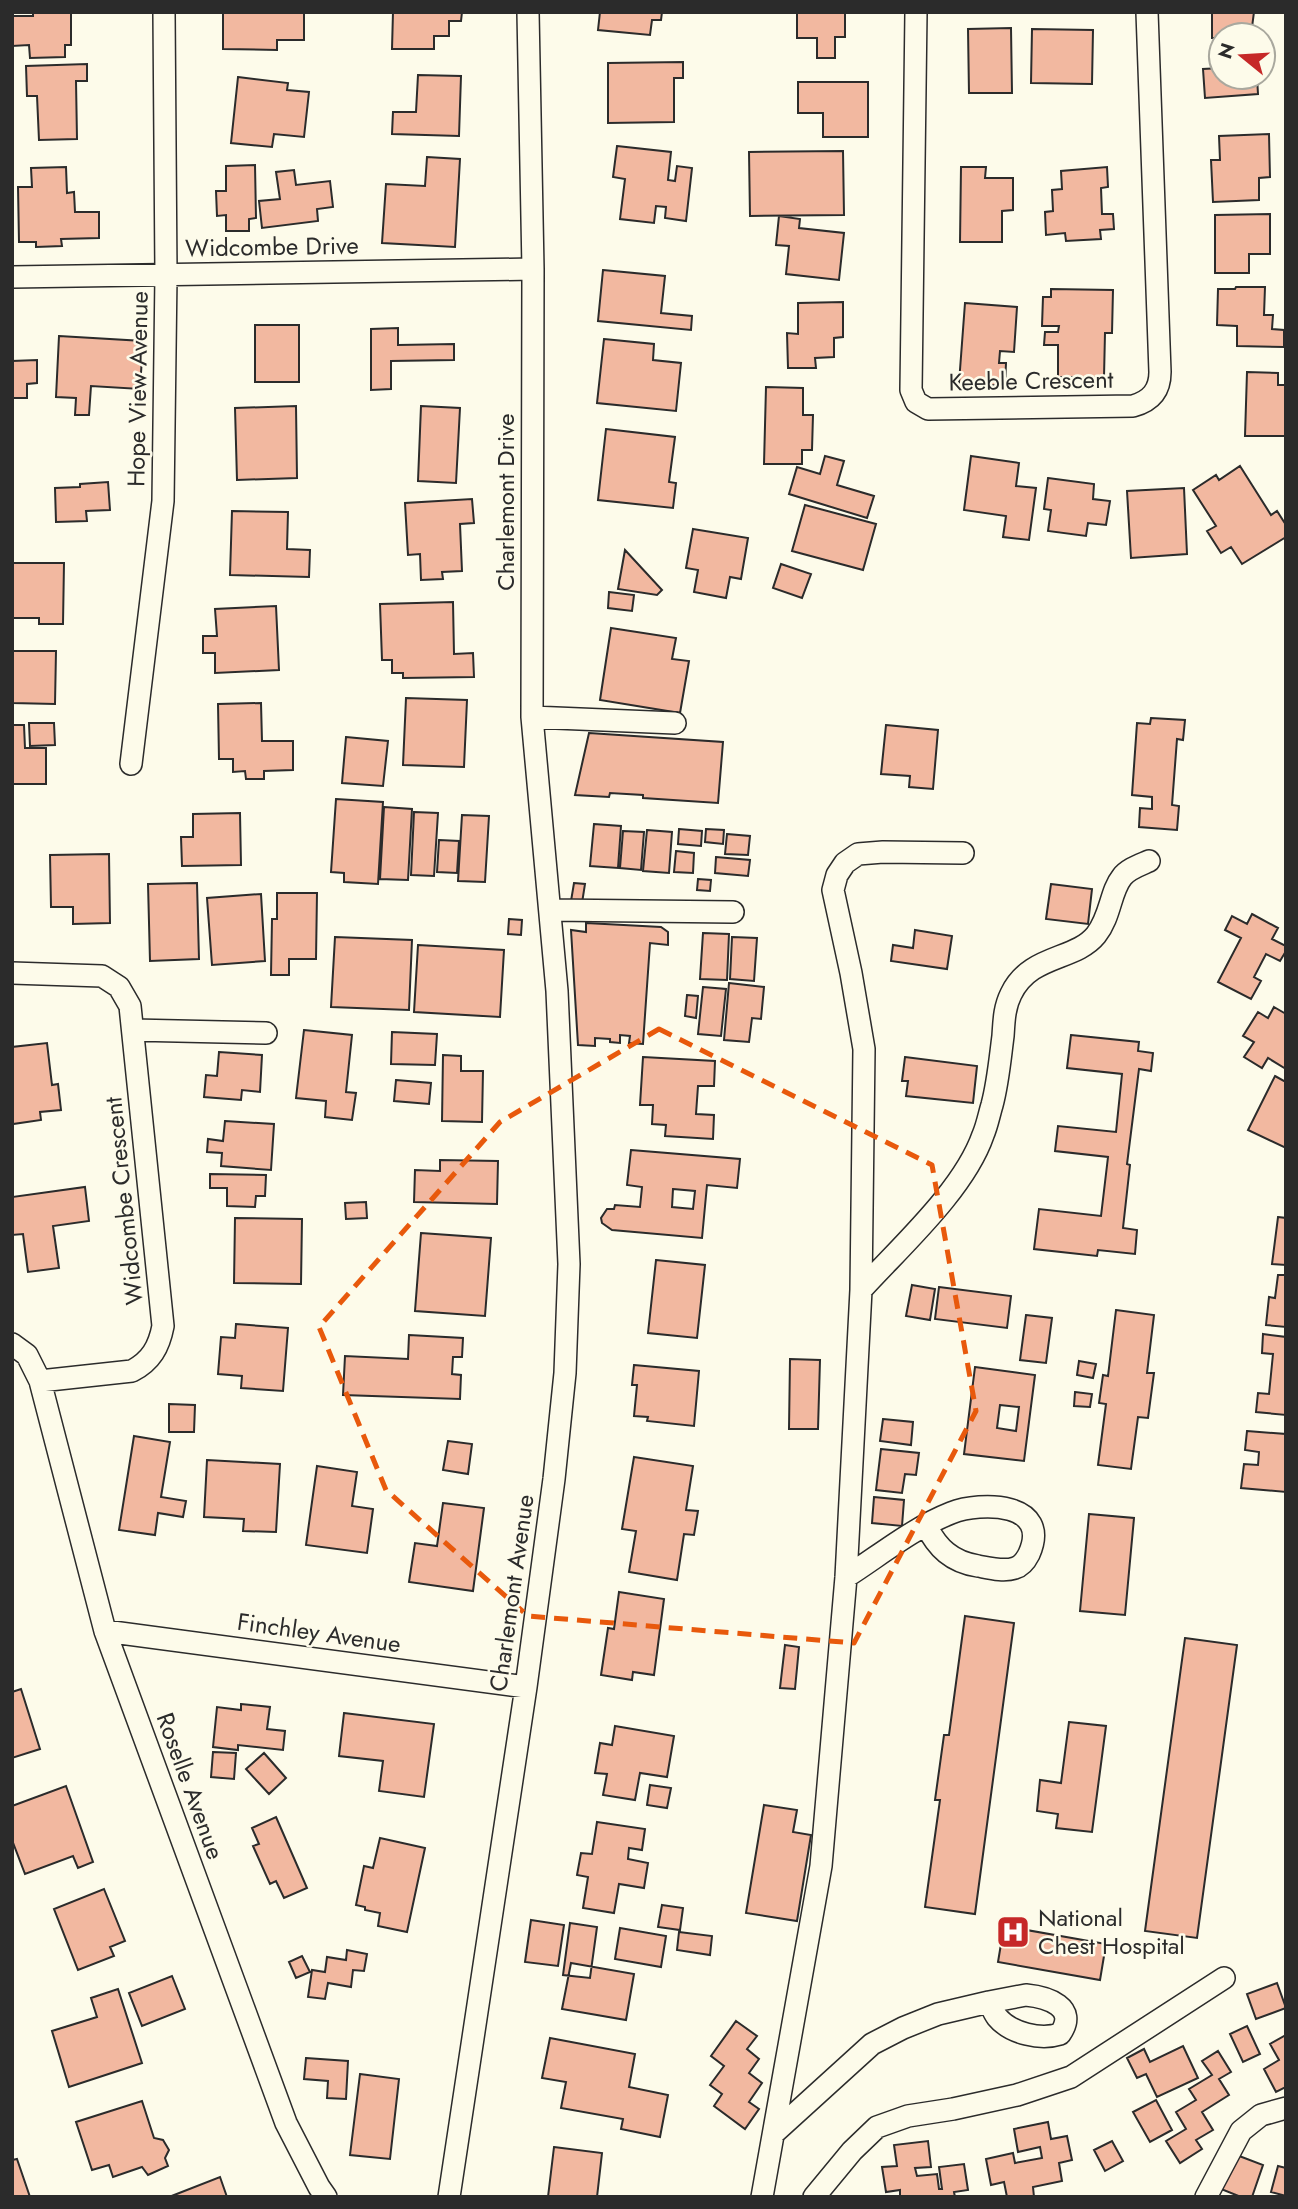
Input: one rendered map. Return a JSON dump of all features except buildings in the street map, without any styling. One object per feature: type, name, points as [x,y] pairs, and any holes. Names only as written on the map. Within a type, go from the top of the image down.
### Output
[{"type":"street","name":"Hope View Avenue","points":[[131,764],[163,501],[166,275],[164,12]]},
{"type":"street","name":"Charlemont Drive","points":[[528,12],[533,269],[532,717],[557,991]]},
{"type":"street","name":"Keeble Crescent","points":[[916,12],[911,390],[916,402],[928,409],[1133,406],[1142,403],[1156,391],[1160,372],[1147,12]]},
{"type":"street","name":"Widcombe Drive","points":[[12,277],[533,269]]},
{"type":"street","points":[[532,717],[675,723]]},
{"type":"street","points":[[762,2197],[821,1866],[846,1577],[861,1290],[864,1049],[851,973],[832,890],[845,863],[858,854],[963,853]]},
{"type":"street","points":[[861,1290],[942,1201],[966,1168],[983,1137],[993,1101],[1005,1013],[1010,995],[1020,980],[1034,967],[1077,949],[1093,939],[1104,925],[1115,888],[1122,877],[1130,869],[1149,861]]},
{"type":"street","points":[[550,910],[733,912]]},
{"type":"street","name":"Widcombe Crescent","points":[[12,973],[102,976],[119,987],[130,1006],[163,1326],[160,1341],[153,1354],[144,1364],[132,1371],[40,1381]]},
{"type":"street","name":"Charlemont Avenue","points":[[449,2197],[526,1687],[554,1479],[565,1373],[569,1265],[557,991]]},
{"type":"street","points":[[133,1030],[266,1033]]},
{"type":"street","points":[[12,1344],[27,1355],[40,1381]]},
{"type":"street","name":"Roselle Avenue","points":[[40,1381],[106,1631],[286,2123],[319,2187],[327,2197]]},
{"type":"street","points":[[846,1577],[926,1525],[952,1512],[1001,1506],[1025,1516],[1034,1535],[1026,1560],[1019,1567],[996,1569],[960,1562],[944,1552],[933,1541],[926,1525]]},
{"type":"street","name":"Finchley Avenue","points":[[106,1631],[526,1687]]},
{"type":"street","points":[[814,2197],[852,2151],[877,2127],[908,2116],[1017,2095],[1071,2077],[1224,1978]]},
{"type":"street","points":[[774,2133],[872,2044],[938,2014],[989,2002]]},
{"type":"street","points":[[1206,2197],[1241,2131],[1261,2115],[1286,2108]]},
{"type":"highlighted area","points":[[659,1029],[932,1165],[976,1411],[854,1643],[528,1616],[386,1490],[319,1327],[500,1122]]},
{"type":"place","name":"National Chest Hospital","points":[[1013,1932]]}]
